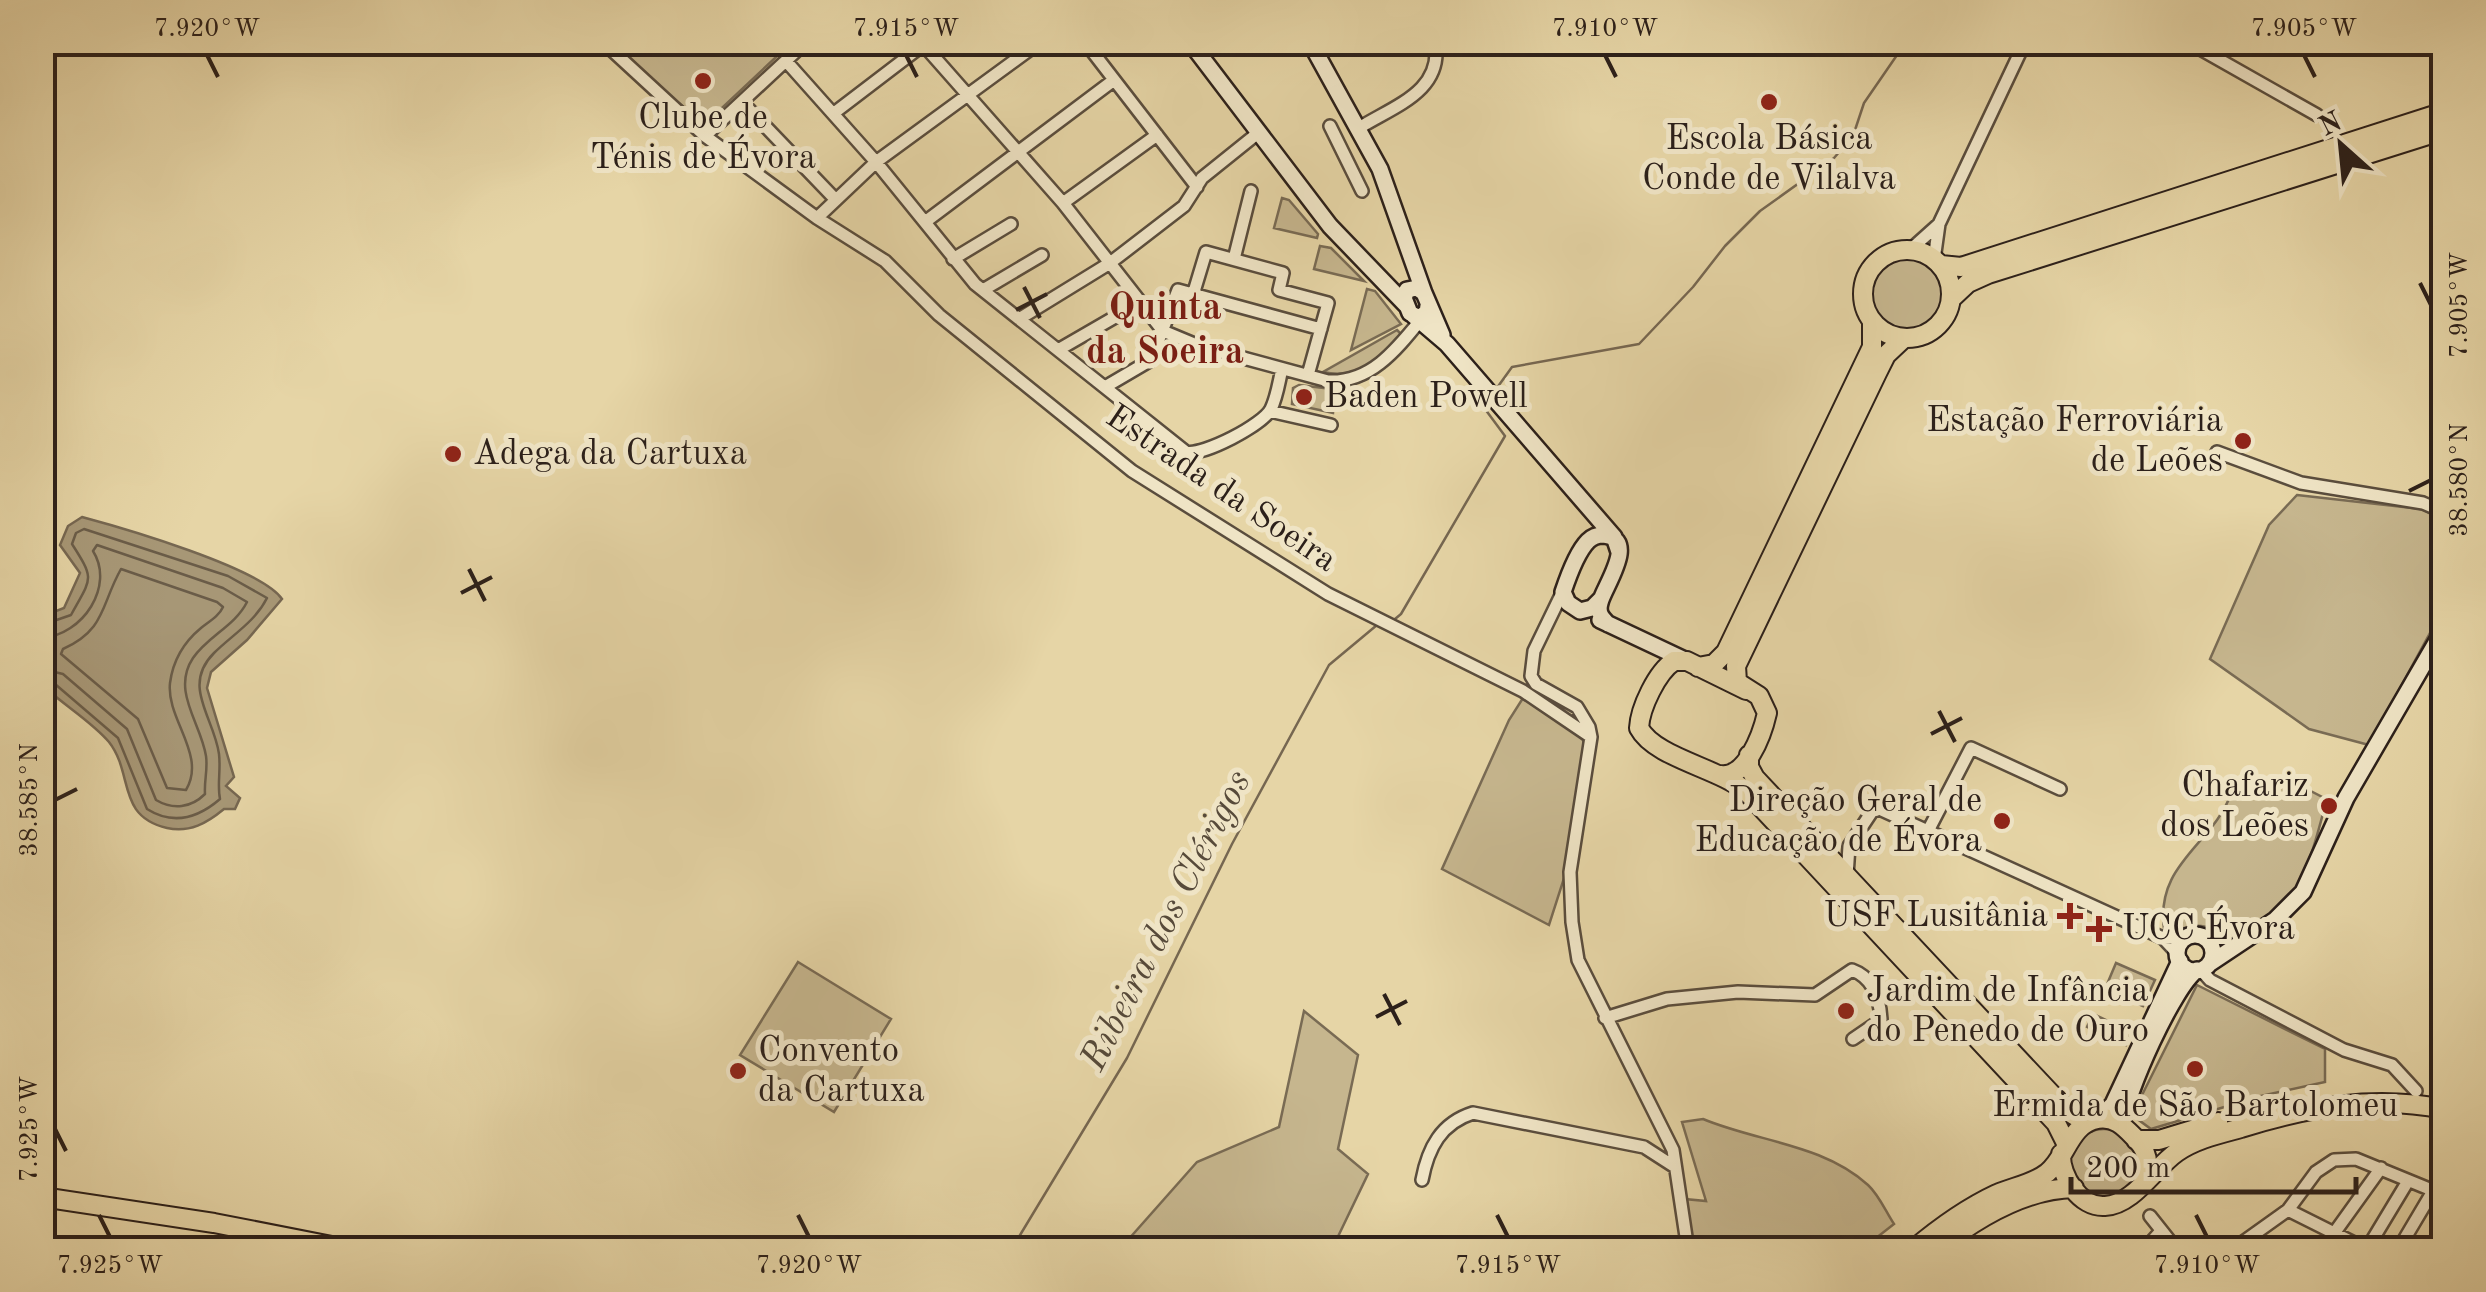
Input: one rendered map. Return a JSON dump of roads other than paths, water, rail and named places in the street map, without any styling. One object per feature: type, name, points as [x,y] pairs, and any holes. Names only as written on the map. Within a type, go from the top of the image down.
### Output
[{"type":"main road","points":[[1938,262],[1950,280],[1952,298],[1947,314],[1936,328],[1921,337],[1903,339],[1872,324],[1864,309],[1862,291],[1866,274],[1877,260],[1892,252],[1910,250],[1961,268],[2444,112]]},
{"type":"main road","points":[[1952,298],[1968,283],[1988,274],[2444,130]]},
{"type":"main road","points":[[1872,324],[1872,347],[1726,652],[1714,664],[1672,662],[1660,675],[1640,718],[1641,732],[1650,742],[1742,787],[1761,806],[2056,1123],[2063,1149],[2064,1178],[2086,1201],[2098,1206],[2121,1202],[2176,1153],[2198,1141],[2292,1112],[2348,1103],[2414,1104],[2444,1109]]},
{"type":"main road","points":[[1720,775],[1736,774],[1767,713],[1764,704],[1736,679],[1736,666],[1886,355],[1903,339]]},
{"type":"main road","points":[[1692,664],[1751,692]]},
{"type":"main road","points":[[1750,752],[1752,773],[2068,1112],[2093,1121],[2122,1124],[2148,1159],[2140,1184]]},
{"type":"main road","points":[[2136,1140],[2159,1140],[2290,1100],[2347,1091],[2416,1091],[2444,1097]]},
{"type":"main road","points":[[1914,1250],[1978,1204],[2044,1176],[2055,1166],[2063,1149],[2093,1121]]},
{"type":"main road","points":[[1936,1250],[2000,1208],[2050,1190],[2074,1188]]},
{"type":"main road","points":[[42,1197],[352,1250]]},
{"type":"main road","points":[[293,1238],[324,1250]]},
{"type":"street","name":"Estrada da Soeira","points":[[602,42],[705,136],[817,218],[886,260],[939,315],[1132,471],[1328,594],[1523,691],[1591,737]]},
{"type":"street","points":[[705,136],[806,42]]},
{"type":"street","points":[[817,218],[876,162],[1040,42]]},
{"type":"street","points":[[1085,42],[1197,187]]},
{"type":"street","points":[[1190,42],[1330,226],[1377,274],[1416,304],[1614,537],[1618,563],[1599,611],[1608,624]]},
{"type":"street","points":[[834,112],[924,43],[1063,203],[1163,331],[1198,346],[1347,382],[1365,376],[1416,304],[1411,264],[1391,195],[1359,128],[1310,42]]},
{"type":"street","points":[[1359,128],[1421,90],[1434,76],[1438,60],[1435,42]]},
{"type":"street","points":[[1910,250],[1938,224],[2025,42]]},
{"type":"street","points":[[2188,42],[2317,115]]},
{"type":"street","points":[[786,61],[834,112],[953,259],[983,290],[1186,452],[1194,454],[1253,425],[1270,411],[1282,369]]},
{"type":"street","points":[[925,222],[1114,80]]},
{"type":"street","points":[[742,102],[836,200]]},
{"type":"street","points":[[1330,126],[1362,191]]},
{"type":"street","points":[[1018,319],[1110,263],[1184,206],[1211,170],[1258,133]]},
{"type":"street","points":[[1063,203],[1156,135]]},
{"type":"street","points":[[1346,156],[1367,145]]},
{"type":"street","points":[[1234,259],[1251,191]]},
{"type":"street","points":[[953,259],[1011,224]]},
{"type":"street","points":[[1938,224],[1938,262]]},
{"type":"street","points":[[1193,295],[1206,252],[1283,273],[1279,290],[1328,303],[1308,375]]},
{"type":"street","points":[[983,290],[1042,254]]},
{"type":"street","points":[[1104,387],[1151,360],[1178,290],[1321,329]]},
{"type":"street","points":[[1058,350],[1141,302]]},
{"type":"street","points":[[1270,411],[1331,424]]},
{"type":"street","points":[[2218,452],[2301,483],[2423,503],[2444,512]]},
{"type":"street","points":[[1590,511],[1594,526],[1534,651],[1530,676],[1536,684],[1577,707],[1591,737],[1570,872],[1578,960],[1673,1150],[1688,1250]]},
{"type":"street","points":[[1584,546],[1594,537],[1604,536],[1613,540],[1619,552]]},
{"type":"street","points":[[1566,585],[1565,598],[1577,610],[1692,664]]},
{"type":"street","points":[[1550,618],[1560,608],[1592,608],[1601,599]]},
{"type":"street","points":[[2122,1124],[2126,1104],[2175,994],[2202,968],[2274,920],[2303,892],[2346,798],[2444,630]]},
{"type":"street","points":[[1650,644],[1661,655],[1660,675]]},
{"type":"street","points":[[1928,831],[1971,748],[2060,789]]},
{"type":"street","points":[[1848,876],[1849,846],[1875,807],[2163,938],[2184,966],[2202,968],[2212,981],[2344,1050],[2392,1065],[2416,1091]]},
{"type":"street","points":[[1824,852],[1849,846]]},
{"type":"street","points":[[2163,938],[2201,936],[2244,942]]},
{"type":"street","points":[[2093,1121],[2113,1104],[2187,937]]},
{"type":"street","points":[[2202,968],[2213,951],[2207,939]]},
{"type":"street","points":[[1606,1018],[1667,999],[1738,992],[1816,994],[1852,970],[1862,973],[1880,999],[1881,1020],[1853,1039]]},
{"type":"street","points":[[1422,1180],[1426,1156],[1440,1132],[1458,1118],[1473,1113],[1644,1147],[1675,1167]]},
{"type":"street","points":[[1644,1147],[1658,1131],[1658,1122]]},
{"type":"street","points":[[2232,1250],[2253,1244],[2288,1210],[2316,1172],[2334,1160],[2356,1159],[2438,1193],[2398,1250]]},
{"type":"street","points":[[2335,1232],[2381,1168]]},
{"type":"street","points":[[2288,1210],[2363,1248],[2408,1180]]},
{"type":"street","points":[[2140,1184],[2140,1203],[2177,1250]]},
{"type":"street","points":[[2144,1250],[2161,1231]]},
{"type":"water","points":[[82,517],[220,562],[269,587],[282,599],[247,640],[211,672],[207,688],[234,777],[226,786],[240,798],[235,809],[224,809],[191,828],[167,828],[151,822],[133,804],[117,754],[109,742],[49,691],[43,693],[43,616],[64,608],[80,573],[60,545],[68,526]]},
{"type":"waterway","name":"Ribeira dos Clérigos","points":[[1494,392],[1512,367],[1639,344],[1760,211],[1834,158],[1853,136],[1864,103],[1906,42]]},
{"type":"waterway","name":"Ribeira dos Clérigos","points":[[1395,619],[1505,436],[1485,409],[1488,403]]},
{"type":"waterway","name":"Ribeira dos Clérigos","points":[[1011,1250],[1127,1058],[1232,844],[1329,665],[1377,625]]},
{"type":"place","name":"Clube de Ténis de Évora","points":[[703,81]]},
{"type":"place","name":"Escola Básica Conde de Vilalva","points":[[1769,102]]},
{"type":"place","name":"Baden Powell","points":[[1304,397]]},
{"type":"place","name":"Estação Ferroviária de Leões","points":[[2243,441]]},
{"type":"place","name":"Adega da Cartuxa","points":[[453,454]]},
{"type":"place","name":"Chafariz dos Leões","points":[[2329,806]]},
{"type":"place","name":"Direção Geral de Educação de Évora","points":[[2002,821]]},
{"type":"place","name":"USF Lusitânia","points":[[2070,916]]},
{"type":"place","name":"UCC Évora","points":[[2099,929]]},
{"type":"place","name":"Jardim de Infância do Penedo de Ouro","points":[[1846,1011]]},
{"type":"place","name":"Ermida de São Bartolomeu","points":[[2195,1069]]},
{"type":"place","name":"Convento da Cartuxa","points":[[738,1071]]},
{"type":"district","name":"Quinta da Soeira","points":[[1165,331]]}]
